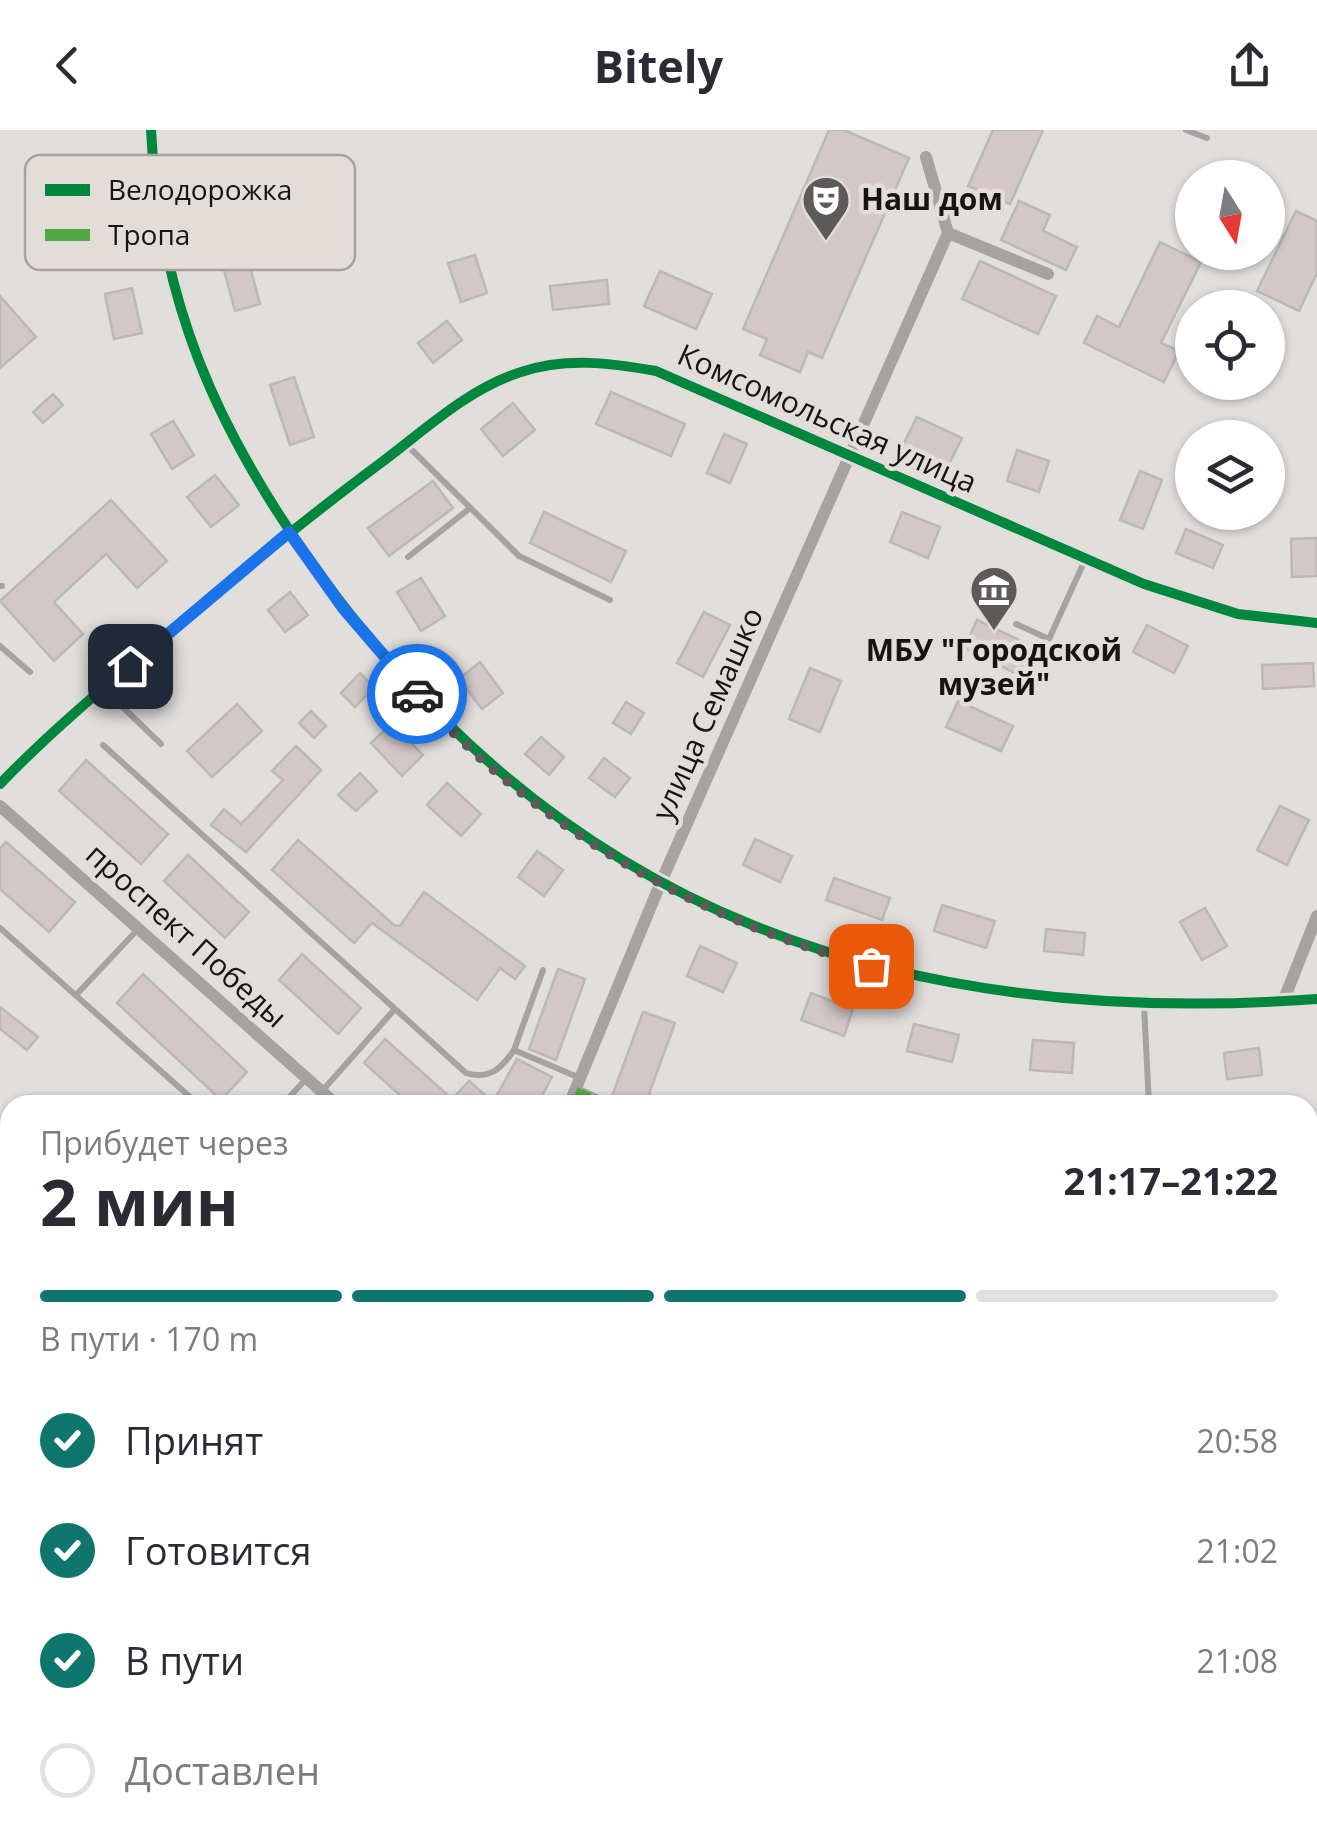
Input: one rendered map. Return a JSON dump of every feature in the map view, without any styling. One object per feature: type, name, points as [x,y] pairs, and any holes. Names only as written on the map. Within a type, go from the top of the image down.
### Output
[{"type":"street","points":[[150,130],[152,155]]},
{"type":"street","points":[[926,157],[948,233],[1048,274]]},
{"type":"street","name":"улица Семашко","points":[[574,1095],[661,882],[948,233]]},
{"type":"street","points":[[171,270],[189,342],[213,403],[289,532],[343,608],[463,742],[579,832],[661,882],[762,929],[843,959],[910,976],[1009,995],[1144,1005],[1317,999]]},
{"type":"street","name":"Комсомольская улица","points":[[0,784],[104,688],[289,532],[484,388],[522,372],[590,362],[656,371],[1190,602],[1238,614],[1317,622]]},
{"type":"street","name":"проспект Победы","points":[[0,806],[326,1095]]},
{"type":"street","points":[[1282,1002],[1317,916]]},
{"type":"street","points":[[579,1085],[592,1095]]},
{"type":"lane","points":[[1186,130],[1207,138]]},
{"type":"lane","points":[[406,444],[519,556],[610,600]]},
{"type":"lane","points":[[408,557],[469,508]]},
{"type":"lane","points":[[1016,624],[1049,639],[1086,559]]},
{"type":"lane","points":[[0,646],[30,672]]},
{"type":"lane","points":[[104,688],[160,744]]},
{"type":"lane","points":[[103,744],[466,1073],[480,1077],[493,1073],[514,1050],[543,970]]},
{"type":"lane","points":[[76,995],[141,927]]},
{"type":"lane","points":[[0,928],[188,1095]]},
{"type":"lane","points":[[1144,1005],[1148,1095]]},
{"type":"lane","points":[[322,1091],[394,1010]]},
{"type":"lane","points":[[514,1050],[579,1085]]},
{"type":"lane","points":[[291,1095],[307,1078]]},
{"type":"building","name":"Наш дом","points":[[829,130],[844,130],[909,158],[822,358],[808,352],[800,372],[760,355],[767,339],[743,329]]},
{"type":"building","points":[[993,130],[1043,130],[1010,204],[968,186]]},
{"type":"building","points":[[1019,201],[1050,215],[1043,231],[1077,247],[1066,270],[1001,240]]},
{"type":"building","points":[[1296,211],[1317,221],[1317,273],[1299,311],[1285,304],[1285,290],[1257,290],[1267,270],[1285,270],[1285,234]]},
{"type":"building","points":[[1160,242],[1175,249],[1175,270],[1197,270],[1187,290],[1175,290],[1175,315],[1161,343],[1175,349],[1175,359],[1164,382],[1084,343],[1097,316],[1119,327]]},
{"type":"building","points":[[475,255],[487,293],[461,302],[448,263]]},
{"type":"building","points":[[980,261],[1056,296],[1038,334],[962,299]]},
{"type":"building","points":[[224,270],[251,270],[260,304],[235,311]]},
{"type":"building","points":[[660,271],[712,294],[696,329],[644,306]]},
{"type":"building","points":[[607,280],[609,304],[553,310],[550,286]]},
{"type":"building","points":[[132,288],[142,333],[114,339],[105,294]]},
{"type":"building","points":[[0,296],[36,337],[0,368]]},
{"type":"building","points":[[447,321],[462,340],[433,363],[418,343]]},
{"type":"building","points":[[294,377],[314,437],[290,445],[270,385]]},
{"type":"building","points":[[611,392],[685,424],[671,456],[596,424]]},
{"type":"building","points":[[53,394],[63,405],[43,423],[33,412]]},
{"type":"building","points":[[513,403],[535,430],[503,456],[481,429]]},
{"type":"building","points":[[917,417],[962,438],[946,470],[901,449]]},
{"type":"building","points":[[173,421],[194,455],[172,469],[151,434]]},
{"type":"building","points":[[724,434],[747,444],[730,483],[707,473]]},
{"type":"building","points":[[1017,450],[1049,461],[1039,492],[1007,481]]},
{"type":"building","points":[[1140,471],[1162,480],[1143,529],[1120,520]]},
{"type":"building","points":[[215,475],[239,505],[211,527],[187,497]]},
{"type":"building","points":[[433,481],[453,508],[389,556],[368,528]]},
{"type":"building","points":[[111,500],[167,561],[137,588],[106,554],[54,602],[83,634],[54,661],[0,601]]},
{"type":"building","points":[[544,512],[626,551],[611,582],[530,543]]},
{"type":"building","points":[[902,512],[940,527],[928,558],[890,542]]},
{"type":"building","points":[[1186,530],[1223,545],[1213,568],[1176,553]]},
{"type":"building","points":[[1317,538],[1317,576],[1292,577],[1291,539]]},
{"type":"building","points":[[421,578],[445,616],[421,631],[397,592]]},
{"type":"building","points":[[290,592],[308,615],[285,632],[268,610]]},
{"type":"building","points":[[704,612],[730,625],[703,677],[677,663]]},
{"type":"building","points":[[977,620],[1034,647],[1021,676],[964,648]]},
{"type":"building","points":[[1147,625],[1188,646],[1174,673],[1133,652]]},
{"type":"building","points":[[480,662],[503,693],[482,709],[459,679]]},
{"type":"building","points":[[1313,663],[1314,686],[1263,689],[1262,665]]},
{"type":"building","points":[[810,668],[841,681],[820,732],[789,719]]},
{"type":"building","points":[[360,673],[374,688],[355,707],[341,693]]},
{"type":"building","points":[[958,701],[1013,726],[1001,751],[946,727]]},
{"type":"building","points":[[626,702],[644,713],[631,734],[613,723]]},
{"type":"building","points":[[237,704],[262,731],[212,777],[187,751]]},
{"type":"building","points":[[311,711],[326,726],[314,738],[299,723]]},
{"type":"building","points":[[392,723],[423,755],[402,776],[371,743]]},
{"type":"building","points":[[541,737],[564,757],[549,775],[525,754]]},
{"type":"building","points":[[296,746],[321,770],[246,852],[211,825],[224,809],[241,824],[283,780],[272,771]]},
{"type":"building","points":[[604,758],[630,778],[615,797],[589,778]]},
{"type":"building","points":[[86,760],[168,834],[141,864],[59,791]]},
{"type":"building","points":[[360,773],[377,791],[356,811],[338,795]]},
{"type":"building","points":[[447,783],[481,814],[461,836],[427,805]]},
{"type":"building","points":[[1280,806],[1309,820],[1287,865],[1257,850]]},
{"type":"building","points":[[755,839],[792,856],[780,882],[743,865]]},
{"type":"building","points":[[298,840],[394,925],[400,926],[424,892],[525,966],[515,979],[500,968],[477,1000],[372,923],[354,943],[272,870]]},
{"type":"building","points":[[6,842],[75,902],[49,932],[0,889],[0,848]]},
{"type":"building","points":[[537,851],[563,870],[544,896],[518,877]]},
{"type":"building","points":[[188,855],[249,912],[225,938],[164,881]]},
{"type":"building","points":[[834,878],[890,898],[882,920],[826,900]]},
{"type":"building","points":[[942,905],[995,921],[986,948],[934,931]]},
{"type":"building","points":[[1205,908],[1227,946],[1202,960],[1180,922]]},
{"type":"building","points":[[1046,929],[1085,933],[1083,955],[1044,951]]},
{"type":"building","points":[[700,946],[737,963],[723,992],[687,976]]},
{"type":"building","points":[[302,954],[361,1008],[338,1034],[279,980]]},
{"type":"building","points":[[558,969],[585,979],[556,1060],[529,1049]]},
{"type":"building","points":[[143,974],[247,1072],[226,1095],[216,1095],[117,1003]]},
{"type":"building","points":[[811,993],[853,1009],[844,1036],[801,1020]]},
{"type":"building","points":[[0,1007],[38,1037],[27,1050],[0,1029]]},
{"type":"building","points":[[643,1012],[675,1023],[649,1095],[612,1095]]},
{"type":"building","points":[[914,1024],[959,1035],[952,1062],[907,1051]]},
{"type":"building","points":[[385,1039],[448,1095],[400,1095],[364,1063]]},
{"type":"building","points":[[1033,1040],[1074,1043],[1072,1073],[1030,1070]]},
{"type":"building","points":[[1259,1048],[1262,1075],[1227,1079],[1224,1053]]},
{"type":"building","points":[[517,1059],[552,1077],[542,1095],[497,1095]]},
{"type":"building","points":[[469,1081],[485,1095],[456,1095]]},
{"type":"marked path","points":[[576,1091],[585,1095]]},
{"type":"cycle path","points":[[151,130],[153,155]]},
{"type":"cycle path","points":[[171,270],[180,307],[221,413],[248,464],[314,566],[411,686],[517,786],[630,865],[752,925],[882,967],[1019,993],[1164,1003],[1317,999]]},
{"type":"cycle path","points":[[0,784],[77,711],[213,596],[431,424],[502,379],[555,364],[605,364],[656,371],[1144,584],[1238,614],[1317,623]]},
{"type":"way so far","points":[[417,694],[463,742],[516,787],[644,874],[762,929],[871,966]]},
{"type":"place","name":"Наш дом","points":[[826,242]]},
{"type":"place","name":"МБУ \"Городской музей\"","points":[[994,632]]},
{"type":"route","points":[[130,666],[289,532],[343,608],[417,694]]}]
